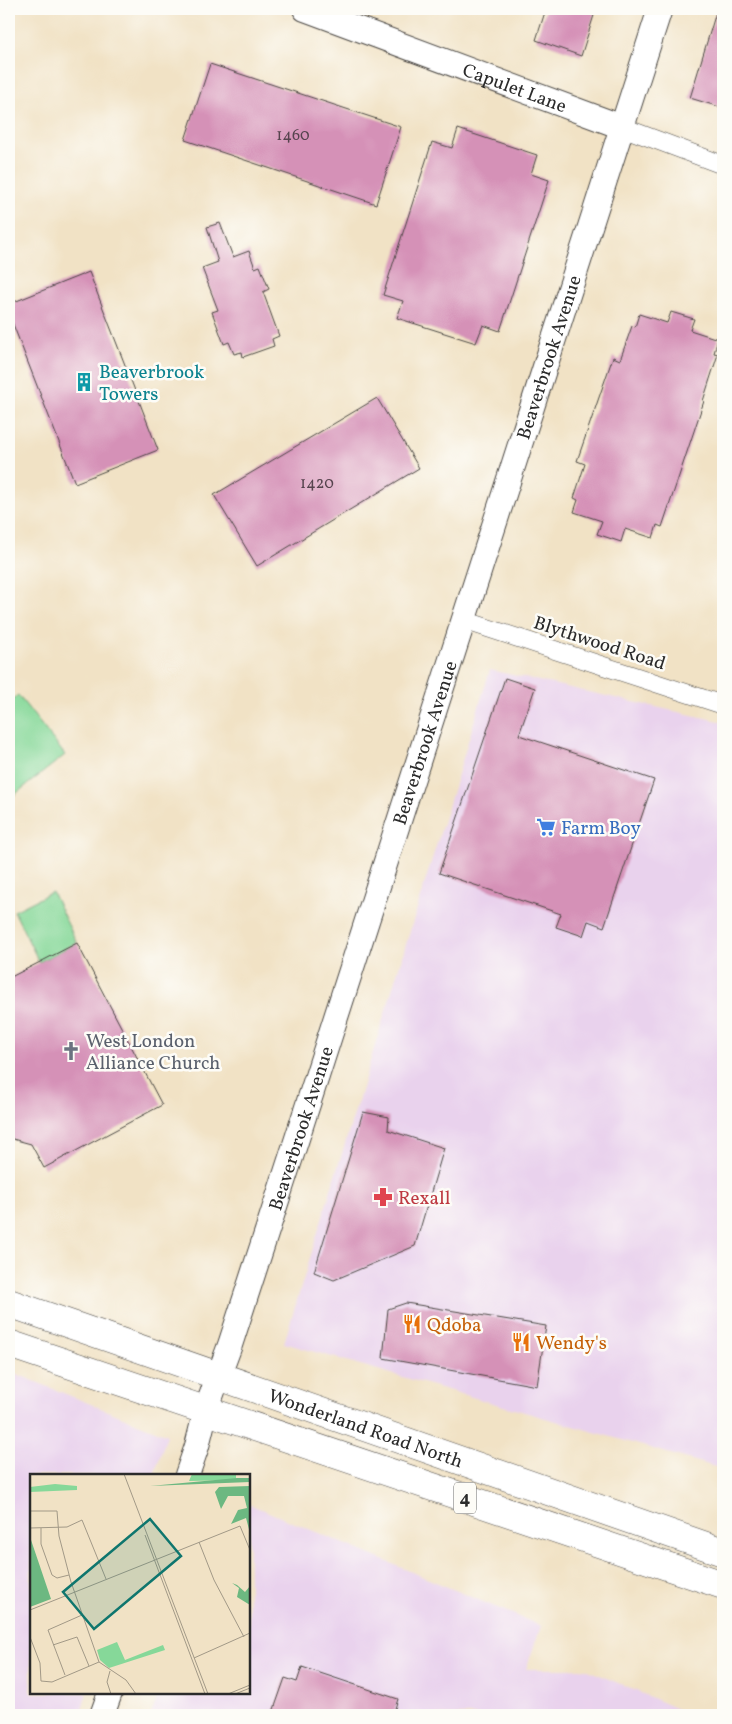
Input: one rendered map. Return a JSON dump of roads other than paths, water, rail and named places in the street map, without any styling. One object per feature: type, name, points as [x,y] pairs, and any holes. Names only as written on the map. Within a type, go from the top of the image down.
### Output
[{"type":"main road","name":"Wonderland Road North","points":[[9,1303],[723,1552]]},
{"type":"main road","name":"Wonderland Road North","points":[[9,1344],[723,1585]]},
{"type":"street","name":"Capulet Lane","points":[[305,9],[723,165]]},
{"type":"street","name":"Beaverbrook Avenue","points":[[187,1474],[206,1410],[219,1376],[660,9]]},
{"type":"street","name":"Blythwood Road","points":[[463,620],[723,705]]},
{"type":"street","points":[[102,1715],[110,1694]]},
{"type":"place","name":"Beaverbrook Towers","points":[[84,382]]},
{"type":"place","name":"Farm Boy","points":[[546,827]]},
{"type":"place","name":"West London Alliance Church","points":[[71,1051]]},
{"type":"place","name":"Rexall","points":[[383,1197]]},
{"type":"place","name":"Qdoba","points":[[412,1324]]},
{"type":"place","name":"Wendy's","points":[[521,1342]]}]
